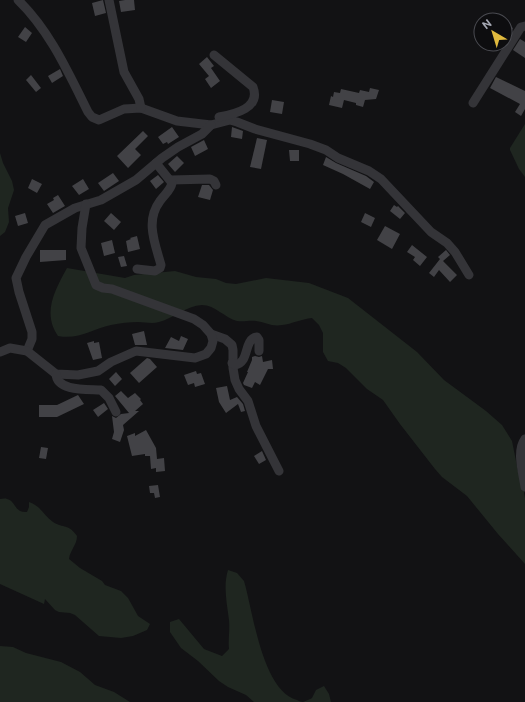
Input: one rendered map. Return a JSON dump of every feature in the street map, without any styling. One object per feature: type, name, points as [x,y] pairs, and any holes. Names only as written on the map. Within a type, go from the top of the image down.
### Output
[{"type":"street","points":[[18,0],[43,29],[62,60],[88,112],[92,117],[99,120],[124,109],[141,108],[177,121],[211,125]]},
{"type":"street","points":[[109,0],[124,72],[139,99],[141,108]]},
{"type":"street","points":[[473,103],[521,27],[525,26]]},
{"type":"street","points":[[199,124],[244,110],[251,104],[254,98],[255,93],[253,87],[214,55]]},
{"type":"street","points":[[27,351],[32,339],[32,332],[16,278],[45,225],[69,211],[100,200],[136,180],[178,147],[202,134],[211,125],[218,122],[230,120],[321,148],[338,158],[369,171],[381,179],[431,232],[447,243],[455,252],[469,275]]},
{"type":"street","points":[[137,269],[155,271],[160,268],[161,265],[151,230],[152,221],[154,210],[158,202],[172,186],[171,180],[156,163]]},
{"type":"street","points":[[171,180],[210,179],[214,181],[216,185]]},
{"type":"street","points":[[0,352],[10,348],[27,351],[56,374],[78,375],[98,371],[111,362],[136,351],[194,358],[206,354],[211,348],[213,341],[211,334],[203,325],[194,319],[112,289],[103,288],[96,285],[81,248],[82,228],[86,204]]},
{"type":"street","points":[[211,334],[225,339],[232,345],[234,350],[232,363],[237,384],[248,401],[256,426],[279,472]]},
{"type":"street","points":[[232,363],[234,365],[242,362],[248,350],[249,341],[252,338],[257,337],[259,340],[259,350]]},
{"type":"street","points":[[56,374],[56,378],[67,386],[76,389],[101,390],[109,398],[116,412]]},
{"type":"street","points":[[525,439],[520,447],[525,487]]},
{"type":"shaded area","points":[[525,124],[525,177],[519,169],[510,148]]},
{"type":"shaded area","points":[[0,153],[12,181],[14,190],[8,208],[9,222],[5,232],[0,236]]},
{"type":"shaded area","points":[[67,268],[125,278],[134,275],[175,271],[196,277],[216,279],[226,283],[236,284],[266,278],[309,283],[348,298],[417,352],[444,380],[486,411],[502,425],[512,441],[518,471],[525,490],[525,564],[467,496],[442,477],[435,469],[383,400],[367,389],[346,368],[338,363],[328,361],[323,352],[323,333],[319,325],[312,318],[278,325],[254,321],[237,321],[216,309],[202,305],[196,306],[156,323],[121,323],[72,337],[58,336],[51,319],[52,302],[58,285]]},
{"type":"shaded area","points":[[0,499],[10,500],[17,509],[23,512],[27,512],[29,502],[37,506],[53,522],[71,529],[77,536],[69,559],[80,568],[102,581],[105,585],[121,591],[128,598],[138,616],[150,624],[147,630],[133,636],[121,638],[99,636],[75,615],[55,610],[45,599],[44,604],[0,584]]},
{"type":"shaded area","points":[[228,570],[237,573],[244,581],[255,629],[267,666],[275,682],[285,694],[303,702],[254,702],[246,695],[219,681],[198,661],[181,648],[170,632],[170,622],[179,619],[204,649],[222,656],[229,649],[229,624],[226,601]]},
{"type":"shaded area","points":[[0,646],[13,647],[26,653],[61,662],[80,672],[95,685],[114,692],[130,702],[0,702]]},
{"type":"shaded area","points":[[324,686],[329,694],[331,702],[303,702],[312,698],[316,690]]},
{"type":"building","points":[[103,0],[106,13],[95,16],[92,3]]},
{"type":"building","points":[[134,0],[135,10],[121,12],[119,1]]},
{"type":"building","points":[[25,27],[32,33],[26,42],[18,37]]},
{"type":"building","points":[[520,39],[525,42],[525,58],[513,50]]},
{"type":"building","points":[[207,57],[214,66],[211,68],[220,81],[211,88],[205,79],[209,76],[199,64]]},
{"type":"building","points":[[60,69],[63,76],[52,83],[48,76]]},
{"type":"building","points":[[31,75],[41,88],[36,92],[26,80]]},
{"type":"building","points":[[496,77],[525,91],[525,109],[521,116],[515,112],[520,104],[490,88]]},
{"type":"building","points":[[370,88],[379,90],[376,99],[365,100],[363,107],[356,105],[356,103],[344,100],[342,108],[329,105],[331,96],[333,97],[334,92],[340,93],[341,89],[359,93],[360,90],[369,92]]},
{"type":"building","points":[[272,100],[284,102],[282,114],[270,112]]},
{"type":"building","points":[[172,127],[179,137],[168,144],[167,142],[163,144],[158,137]]},
{"type":"building","points":[[232,127],[243,131],[242,139],[231,137]]},
{"type":"building","points":[[143,131],[148,136],[135,149],[141,155],[128,168],[117,156]]},
{"type":"building","points":[[257,138],[267,140],[261,169],[250,167]]},
{"type":"building","points":[[204,140],[208,149],[195,156],[191,147]]},
{"type":"building","points":[[289,150],[299,150],[299,161],[290,161]]},
{"type":"building","points":[[177,156],[184,163],[175,172],[168,164]]},
{"type":"building","points":[[326,157],[366,176],[374,182],[370,189],[323,165]]},
{"type":"building","points":[[113,173],[119,181],[104,191],[98,183]]},
{"type":"building","points":[[158,175],[164,182],[156,189],[150,181]]},
{"type":"building","points":[[32,179],[42,184],[37,193],[28,188]]},
{"type":"building","points":[[83,179],[89,189],[79,195],[72,186]]},
{"type":"building","points":[[202,185],[209,185],[213,190],[210,200],[198,197]]},
{"type":"building","points":[[58,195],[65,206],[53,213],[47,204],[54,200],[53,198]]},
{"type":"building","points":[[394,205],[397,207],[398,206],[405,213],[400,219],[390,211]]},
{"type":"building","points":[[25,213],[28,223],[18,226],[15,216]]},
{"type":"building","points":[[111,213],[121,222],[114,230],[104,221]]},
{"type":"building","points":[[365,213],[375,218],[371,227],[361,222]]},
{"type":"building","points":[[385,226],[400,234],[392,249],[377,240]]},
{"type":"building","points":[[137,236],[140,249],[128,252],[126,241]]},
{"type":"building","points":[[112,240],[115,253],[104,256],[101,243]]},
{"type":"building","points":[[412,245],[427,257],[420,266],[413,260],[415,257],[407,252]]},
{"type":"building","points":[[40,250],[66,250],[66,260],[40,262]]},
{"type":"building","points":[[446,250],[450,255],[443,261],[457,275],[450,282],[439,270],[434,277],[429,273],[440,259],[438,257]]},
{"type":"building","points":[[124,256],[127,266],[121,267],[118,257]]},
{"type":"building","points":[[144,331],[147,345],[135,345],[132,334]]},
{"type":"building","points":[[181,336],[188,339],[183,350],[165,348],[171,337],[179,341]]},
{"type":"building","points":[[94,341],[94,343],[99,342],[102,358],[93,360],[87,343]]},
{"type":"building","points":[[262,356],[263,362],[272,360],[273,369],[268,369],[260,385],[255,382],[252,388],[244,385],[243,383],[252,357]]},
{"type":"building","points":[[147,358],[150,359],[157,367],[139,383],[130,373]]},
{"type":"building","points":[[196,371],[197,374],[201,373],[205,384],[195,387],[194,383],[188,385],[184,375]]},
{"type":"building","points":[[116,372],[122,379],[115,386],[109,379]]},
{"type":"building","points":[[227,386],[230,400],[237,397],[243,404],[245,411],[241,412],[238,404],[226,413],[219,402],[216,388]]},
{"type":"building","points":[[121,391],[128,398],[135,393],[141,399],[140,400],[143,404],[135,411],[139,411],[123,425],[124,430],[120,442],[112,439],[114,432],[112,416],[116,418],[121,414],[129,413],[115,396]]},
{"type":"building","points":[[78,395],[84,404],[57,417],[39,417],[39,405],[57,405]]},
{"type":"building","points":[[104,403],[108,409],[98,417],[93,410]]},
{"type":"building","points":[[146,430],[156,448],[157,459],[164,458],[165,471],[156,472],[156,468],[151,469],[150,456],[145,456],[145,454],[132,456],[127,436],[135,433],[135,436]]},
{"type":"building","points":[[41,447],[48,448],[46,459],[39,458]]},
{"type":"building","points":[[262,451],[266,460],[259,464],[254,456]]},
{"type":"building","points":[[158,485],[160,497],[155,498],[154,493],[150,493],[149,486]]}]
